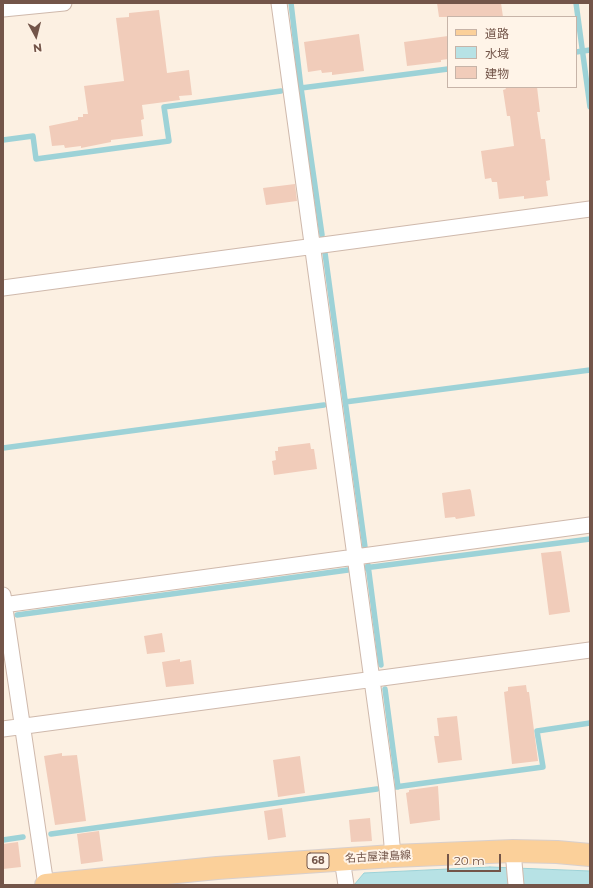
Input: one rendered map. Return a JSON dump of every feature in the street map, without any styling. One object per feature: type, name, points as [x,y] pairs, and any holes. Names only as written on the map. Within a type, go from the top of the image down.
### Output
[{"type":"main road","name":"名古屋津島線","points":[[46,885],[217,868],[393,856],[514,858],[557,852],[590,855]]},
{"type":"street","points":[[3,9],[64,3]]},
{"type":"street","points":[[279,3],[387,789],[393,856]]},
{"type":"street","points":[[3,288],[590,209]]},
{"type":"street","points":[[46,885],[4,601],[355,557],[590,525]]},
{"type":"street","points":[[3,729],[590,650]]},
{"type":"street","points":[[514,858],[516,885]]},
{"type":"street","points":[[342,859],[346,885]]},
{"type":"water","points":[[490,867],[590,871],[590,885],[354,885],[364,873]]},
{"type":"building","points":[[437,3],[501,3],[503,16],[447,16],[439,17]]},
{"type":"building","points":[[159,10],[167,73],[189,70],[192,95],[179,96],[180,100],[142,105],[144,119],[141,120],[143,136],[111,140],[111,142],[81,148],[81,146],[65,148],[64,145],[52,146],[49,126],[78,120],[78,117],[83,117],[83,114],[88,114],[84,86],[124,81],[116,18],[129,17],[129,13]]},
{"type":"building","points":[[359,34],[364,71],[332,75],[332,72],[322,73],[321,70],[308,72],[304,42]]},
{"type":"building","points":[[447,36],[447,59],[441,60],[441,62],[407,66],[404,42]]},
{"type":"building","points":[[537,88],[540,112],[537,112],[541,139],[545,139],[550,180],[546,181],[548,196],[524,199],[524,196],[499,199],[497,182],[492,182],[491,178],[485,179],[481,151],[514,146],[510,116],[507,116],[503,90]]},
{"type":"building","points":[[295,184],[297,201],[266,205],[263,188]]},
{"type":"building","points":[[310,443],[311,449],[314,449],[317,469],[274,475],[272,461],[276,460],[275,451],[278,451],[278,447]]},
{"type":"building","points":[[470,489],[475,516],[456,519],[455,517],[445,518],[442,493]]},
{"type":"building","points":[[561,551],[570,612],[549,615],[541,553]]},
{"type":"building","points":[[162,633],[165,652],[147,654],[144,636]]},
{"type":"building","points":[[180,659],[180,662],[191,660],[194,684],[166,687],[162,662]]},
{"type":"building","points":[[526,685],[527,692],[529,692],[538,761],[512,764],[504,692],[508,691],[508,687]]},
{"type":"building","points":[[457,716],[462,760],[438,763],[434,736],[439,736],[437,718]]},
{"type":"building","points":[[62,753],[62,756],[77,755],[86,821],[55,825],[44,756]]},
{"type":"building","points":[[300,756],[305,793],[278,797],[273,760]]},
{"type":"building","points":[[438,786],[440,820],[410,824],[406,793],[409,792],[409,790]]},
{"type":"building","points":[[282,808],[286,837],[268,840],[264,811]]},
{"type":"building","points":[[370,818],[372,841],[351,842],[349,820]]},
{"type":"building","points":[[99,831],[103,861],[81,864],[77,834]]},
{"type":"building","points":[[18,842],[21,867],[3,869],[3,844]]},
{"type":"waterway","points":[[291,3],[301,88],[322,235]]},
{"type":"waterway","points":[[576,3],[590,107]]},
{"type":"waterway","points":[[577,52],[590,50]]},
{"type":"waterway","points":[[301,88],[447,69]]},
{"type":"waterway","points":[[3,140],[33,136],[36,159],[169,141],[164,107],[281,91]]},
{"type":"waterway","points":[[325,253],[365,547]]},
{"type":"waterway","points":[[345,402],[590,370]]},
{"type":"waterway","points":[[3,448],[324,405]]},
{"type":"waterway","points":[[364,568],[590,539]]},
{"type":"waterway","points":[[368,565],[381,665]]},
{"type":"waterway","points":[[17,615],[348,570]]},
{"type":"waterway","points":[[385,689],[398,787]]},
{"type":"waterway","points":[[395,787],[543,767],[537,731],[590,723]]},
{"type":"waterway","points":[[51,834],[377,789]]},
{"type":"waterway","points":[[3,840],[23,837]]}]
